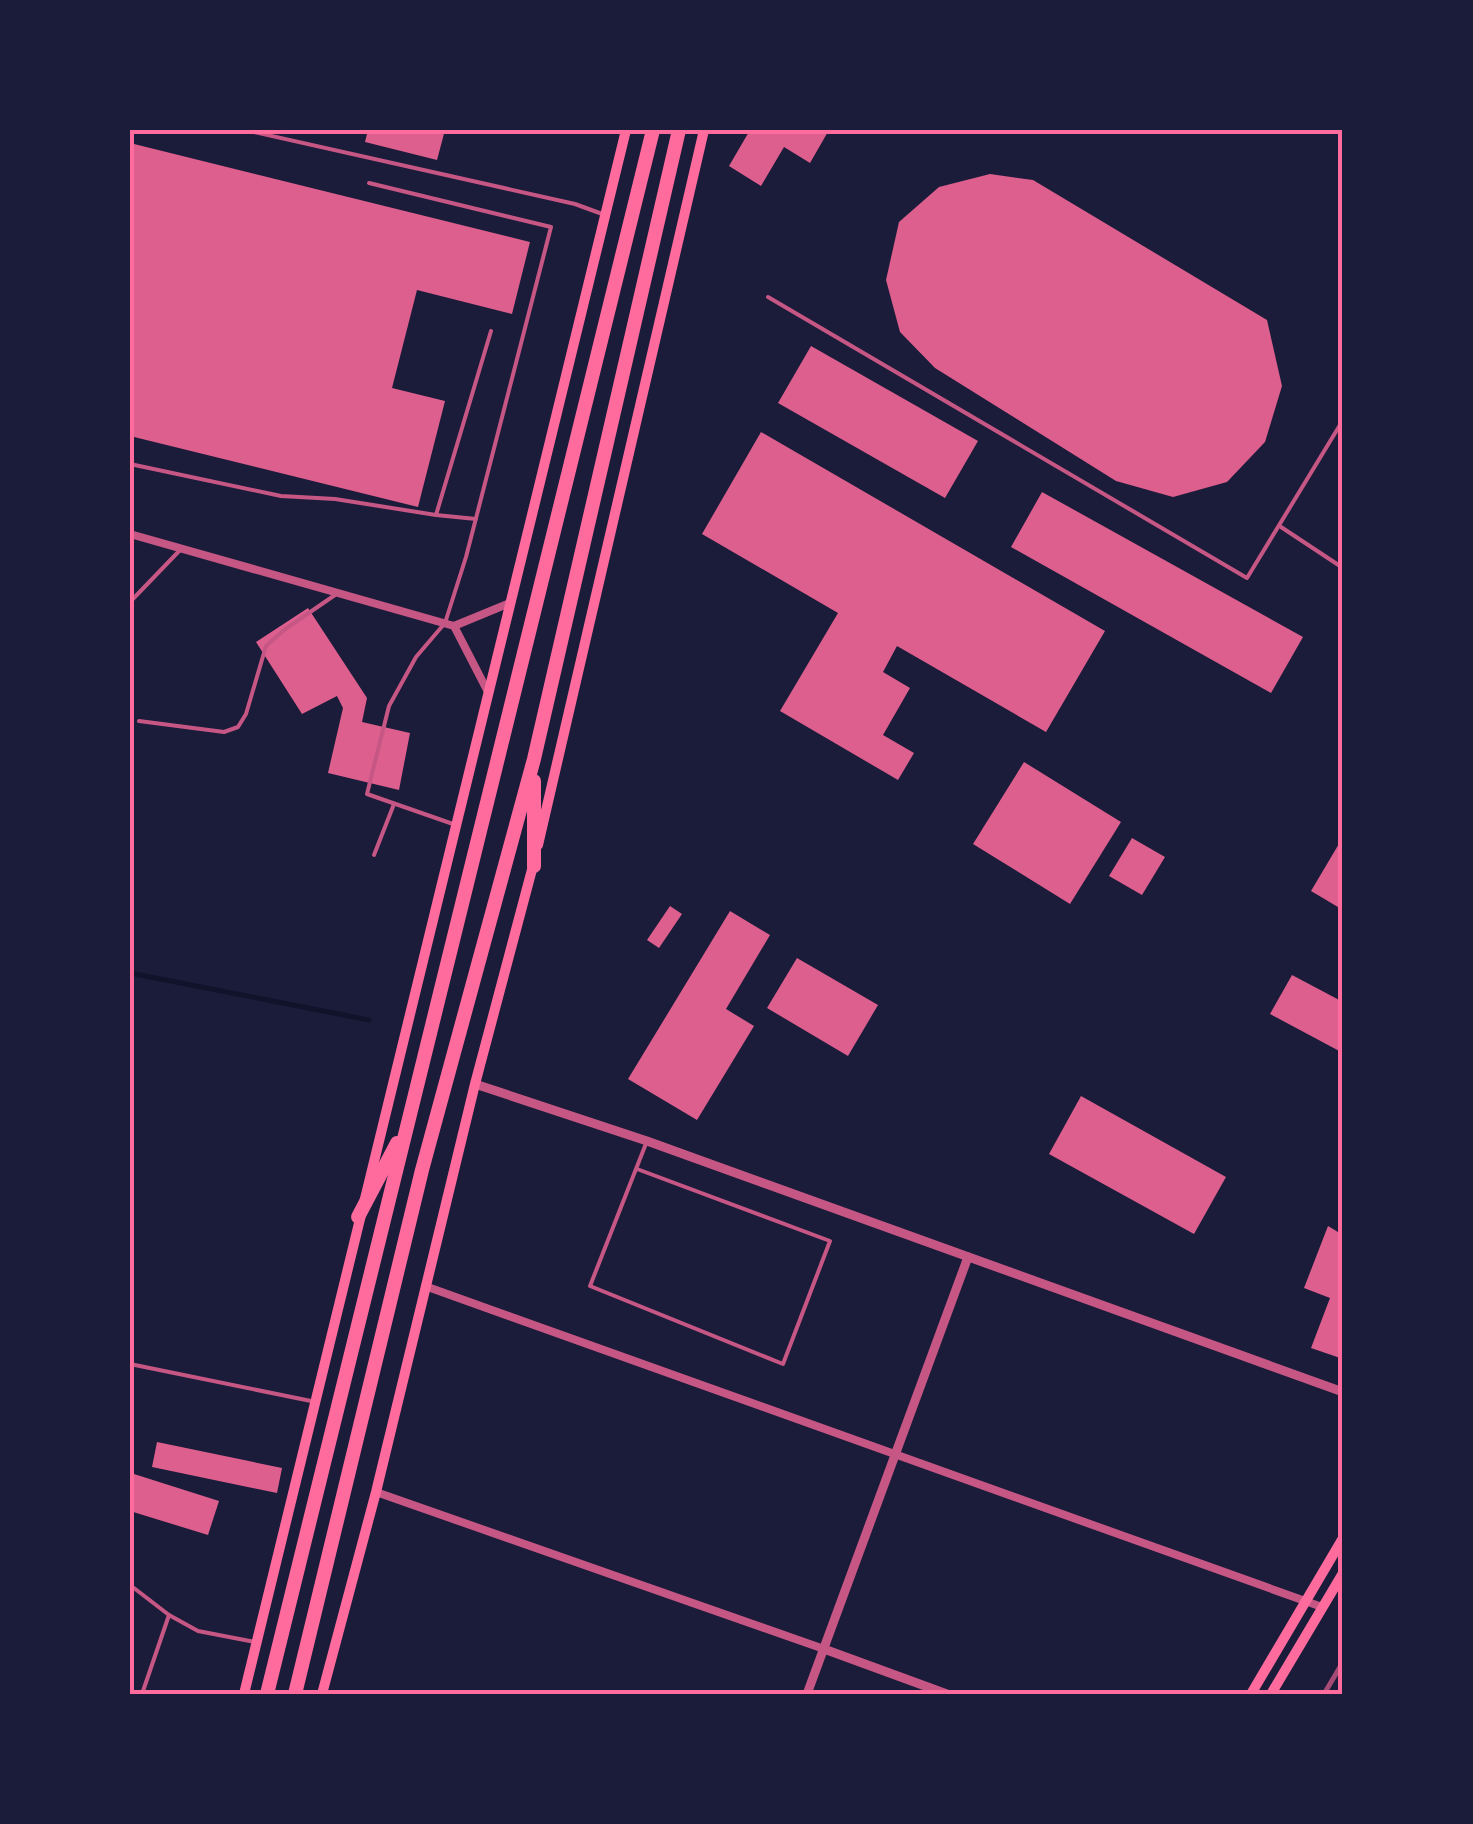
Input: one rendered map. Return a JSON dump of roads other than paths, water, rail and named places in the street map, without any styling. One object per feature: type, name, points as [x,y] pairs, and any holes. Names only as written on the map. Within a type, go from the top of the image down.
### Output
[{"type":"highway","points":[[268,1694],[652,130]]},
{"type":"highway","points":[[295,1694],[422,1170],[534,760],[679,130]]},
{"type":"highway","points":[[534,760],[534,866]]},
{"type":"highway","points":[[358,1217],[407,1125]]},
{"type":"main road","points":[[244,1694],[626,130]]},
{"type":"main road","points":[[322,1694],[376,1492],[475,1084],[534,866],[704,130]]},
{"type":"main road","points":[[1251,1694],[1343,1538]]},
{"type":"main road","points":[[1271,1694],[1343,1572]]},
{"type":"street","points":[[130,534],[450,624],[510,603]]},
{"type":"street","points":[[450,624],[488,692]]},
{"type":"street","points":[[475,1084],[647,1141],[1343,1392]]},
{"type":"street","points":[[808,1694],[968,1257]]},
{"type":"street","points":[[425,1286],[1322,1607]]},
{"type":"street","points":[[376,1492],[947,1694]]},
{"type":"lane","points":[[245,130],[574,204],[607,216]]},
{"type":"lane","points":[[369,183],[551,227],[450,624],[416,657],[389,706],[367,794],[454,825]]},
{"type":"lane","points":[[768,297],[1247,578],[1343,420]]},
{"type":"lane","points":[[436,515],[491,331]]},
{"type":"lane","points":[[130,464],[281,496],[335,499],[476,519]]},
{"type":"lane","points":[[1280,527],[1343,568]]},
{"type":"lane","points":[[130,602],[183,548]]},
{"type":"lane","points":[[139,722],[224,732],[238,726],[246,714],[266,646],[339,592]]},
{"type":"lane","points":[[374,854],[394,804]]},
{"type":"lane","points":[[638,1169],[830,1241],[783,1364],[590,1286],[647,1141]]},
{"type":"lane","points":[[130,1364],[314,1401]]},
{"type":"lane","points":[[130,1585],[169,1615],[198,1630],[256,1642]]},
{"type":"lane","points":[[142,1694],[169,1615]]},
{"type":"waterway","points":[[130,973],[369,1020]]},
{"type":"railway","points":[[1324,1694],[1343,1662]]}]
